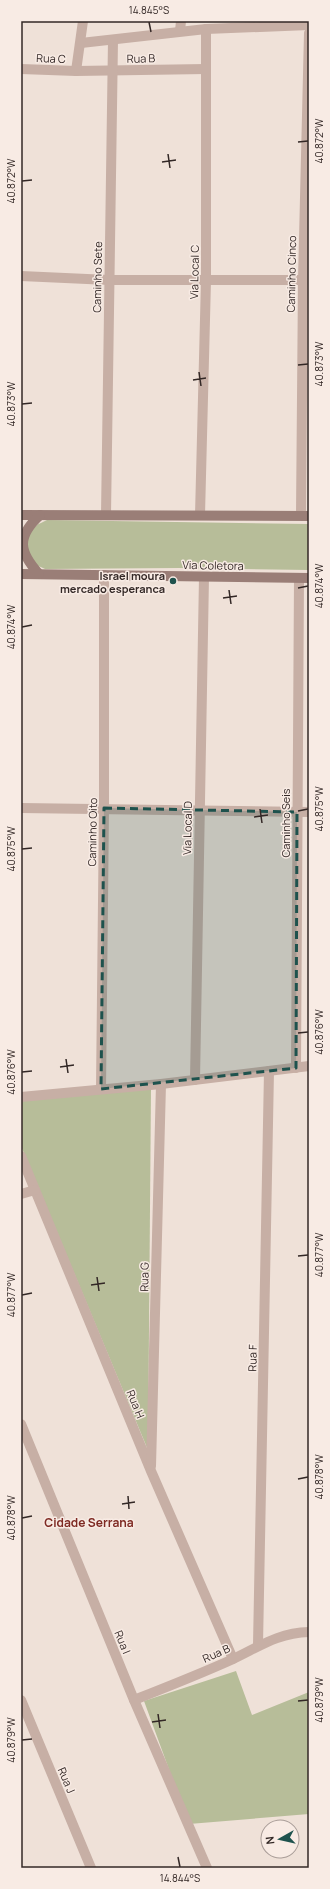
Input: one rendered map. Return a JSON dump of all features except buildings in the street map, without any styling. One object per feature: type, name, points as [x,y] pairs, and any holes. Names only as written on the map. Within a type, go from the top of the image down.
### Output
[{"type":"street","points":[[81,43],[83,21]]},
{"type":"street","name":"Rua B","points":[[81,43],[113,40],[180,26],[206,29],[279,23],[309,25]]},
{"type":"street","name":"Via Local C","points":[[200,515],[206,280],[206,29]]},
{"type":"street","name":"Caminho Cinco","points":[[305,516],[309,32]]},
{"type":"street","name":"Caminho Sete","points":[[106,515],[113,40]]},
{"type":"street","name":"Rua C","points":[[21,69],[76,70],[81,43]]},
{"type":"street","name":"Rua B","points":[[76,70],[206,69]]},
{"type":"street","points":[[21,276],[109,280],[306,280]]},
{"type":"street","points":[[21,515],[305,516]]},
{"type":"street","points":[[39,574],[28,561],[22,550],[26,530],[40,516]]},
{"type":"street","name":"Via Coletora","points":[[21,574],[304,578]]},
{"type":"street","name":"Caminho Oito","points":[[101,1089],[104,808],[104,576]]},
{"type":"street","name":"Via Local D","points":[[195,1080],[204,577]]},
{"type":"street","name":"Caminho Seis","points":[[296,1068],[297,812],[304,578]]},
{"type":"street","points":[[21,808],[309,812]]},
{"type":"street","points":[[21,1097],[161,1084],[309,1066]]},
{"type":"street","name":"Rua F","points":[[258,1645],[269,1071]]},
{"type":"street","name":"Rua G","points":[[151,1471],[161,1084]]},
{"type":"street","name":"Rua H","points":[[21,1156],[151,1471],[232,1659]]},
{"type":"street","points":[[21,1194],[35,1190]]},
{"type":"street","name":"Rua I","points":[[21,1424],[134,1700],[207,1868]]},
{"type":"street","name":"Rua B","points":[[134,1700],[232,1659],[271,1639],[309,1632]]},
{"type":"street","name":"Rua J","points":[[21,1700],[91,1868]]},
{"type":"highlighted area","points":[[104,808],[297,812],[296,1068],[101,1089]]},
{"type":"green space","points":[[47,520],[309,524],[309,570],[179,568],[45,569],[35,564],[31,559],[28,549],[28,539],[32,530],[37,525]]},
{"type":"green space","points":[[151,1088],[148,1450],[21,1146],[21,1101]]},
{"type":"green space","points":[[236,1671],[252,1715],[309,1692],[309,1814],[189,1824],[144,1701]]},
{"type":"place","name":"Israel moura mercado esperanca","points":[[173,581]]},
{"type":"district","name":"Cidade Serrana","points":[[89,1522]]}]
